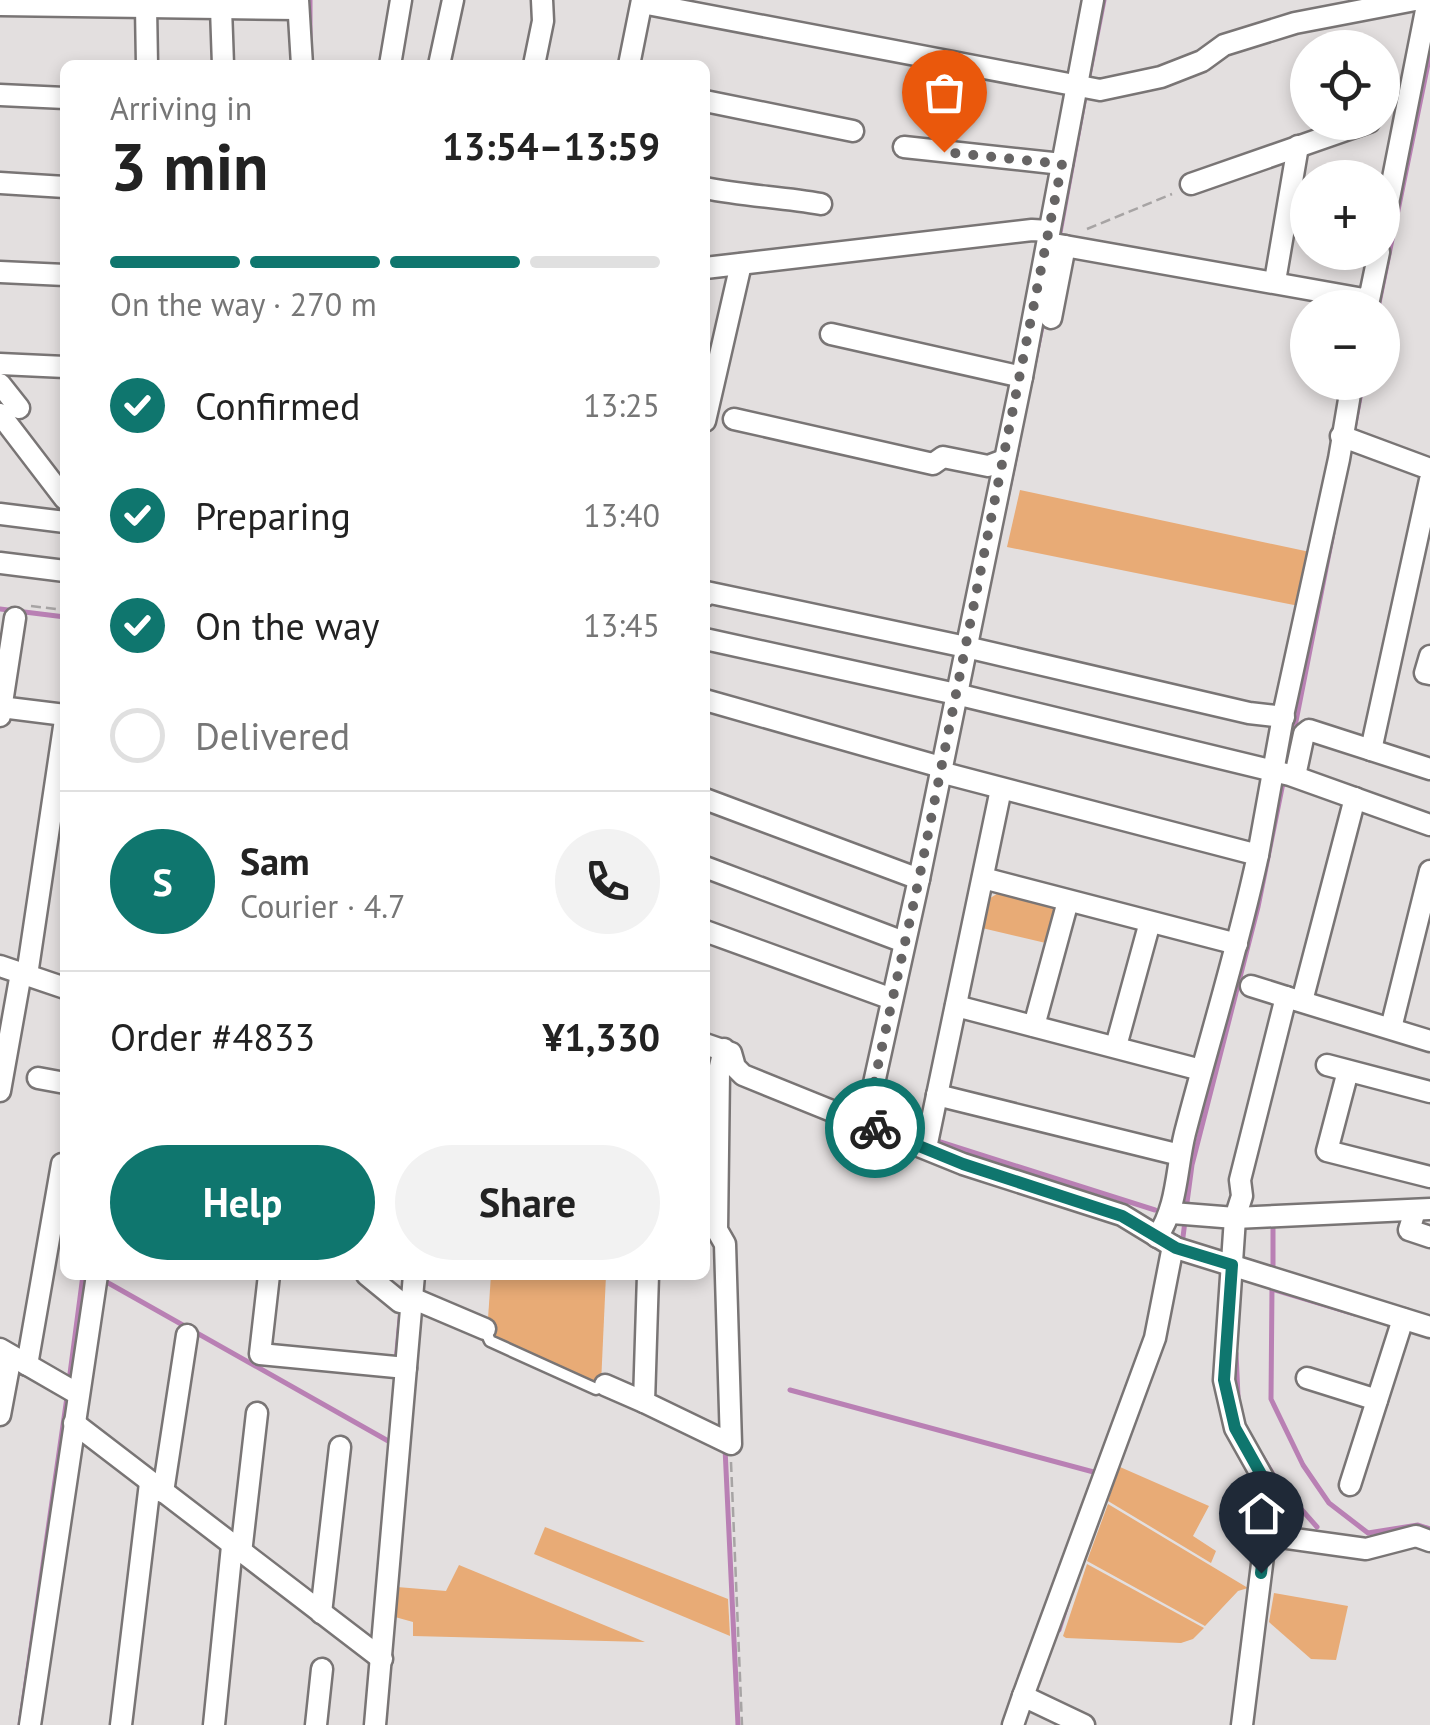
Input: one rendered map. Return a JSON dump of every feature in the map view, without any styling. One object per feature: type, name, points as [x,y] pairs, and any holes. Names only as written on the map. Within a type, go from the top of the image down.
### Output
[{"type":"street","points":[[392,60],[401,0]]},
{"type":"street","points":[[441,60],[453,0]]},
{"type":"street","points":[[535,60],[543,22],[542,0]]},
{"type":"street","points":[[1051,318],[1062,164],[1083,87],[1093,0]]},
{"type":"street","points":[[630,60],[646,3],[1083,87],[1118,88],[1161,77],[1202,61],[1224,45],[1295,23],[1414,0]]},
{"type":"street","points":[[1398,160],[1428,0]]},
{"type":"street","points":[[0,5],[221,8],[298,4],[302,60]]},
{"type":"street","points":[[146,7],[147,60]]},
{"type":"street","points":[[221,8],[223,60]]},
{"type":"street","points":[[0,95],[60,98]]},
{"type":"street","points":[[710,102],[853,130]]},
{"type":"street","points":[[1400,112],[1408,110]]},
{"type":"street","points":[[1191,184],[1316,140]]},
{"type":"street","points":[[1275,281],[1298,146]]},
{"type":"street","points":[[904,148],[1062,164]]},
{"type":"street","points":[[0,183],[60,188]]},
{"type":"street","points":[[710,189],[821,204]]},
{"type":"street","points":[[710,267],[1032,230],[1059,240],[1311,290]]},
{"type":"street","points":[[867,1118],[973,648],[1022,377],[1059,240]]},
{"type":"street","points":[[710,399],[741,264]]},
{"type":"street","points":[[0,272],[60,274]]},
{"type":"street","points":[[830,334],[1022,377]]},
{"type":"street","points":[[0,364],[60,366]]},
{"type":"street","points":[[0,384],[9,411],[6,431],[60,494]]},
{"type":"street","points":[[1285,774],[1284,717],[1348,438],[1351,400]]},
{"type":"street","points":[[734,419],[933,464],[943,457],[988,466],[1004,460]]},
{"type":"street","points":[[1348,438],[1430,470]]},
{"type":"street","points":[[1370,750],[1430,480]]},
{"type":"street","points":[[0,514],[60,521]]},
{"type":"street","points":[[0,562],[60,570]]},
{"type":"street","points":[[710,593],[973,648],[1249,714],[1284,717]]},
{"type":"street","points":[[0,716],[16,611]]},
{"type":"street","points":[[710,641],[963,695],[1285,774],[1430,825]]},
{"type":"street","points":[[1430,656],[1426,673],[1430,674]]},
{"type":"street","points":[[710,702],[1001,789],[1258,855]]},
{"type":"street","points":[[1,708],[60,717]]},
{"type":"street","points":[[1013,1725],[1155,1338],[1181,1215],[1180,1155],[1258,855],[1285,774],[1309,730],[1430,770]]},
{"type":"street","points":[[0,1091],[24,974],[60,749]]},
{"type":"street","points":[[927,1141],[1001,789]]},
{"type":"street","points":[[1242,1725],[1271,1492],[1235,1428],[1224,1380],[1232,1265],[1242,1196],[1240,1180],[1355,798]]},
{"type":"street","points":[[710,801],[919,879]]},
{"type":"street","points":[[710,869],[904,942]]},
{"type":"street","points":[[1391,1028],[1430,871]]},
{"type":"street","points":[[983,878],[1237,944]]},
{"type":"street","points":[[1034,1026],[1068,902]]},
{"type":"street","points":[[1116,1046],[1150,922]]},
{"type":"street","points":[[710,933],[892,999]]},
{"type":"street","points":[[0,966],[60,986]]},
{"type":"street","points":[[1252,986],[1430,1041]]},
{"type":"street","points":[[956,1006],[1202,1070]]},
{"type":"street","points":[[605,1385],[731,1444],[725,1244],[716,1230],[718,1070],[714,1046],[731,1052],[735,1067],[743,1075],[1122,1216],[1173,1246],[1401,1325],[1430,1327]]},
{"type":"street","points":[[1327,1065],[1430,1092]]},
{"type":"street","points":[[1348,1071],[1327,1151],[1430,1177]]},
{"type":"street","points":[[38,1078],[60,1082]]},
{"type":"street","points":[[937,1095],[1180,1155]]},
{"type":"street","points":[[0,1415],[60,1172]]},
{"type":"street","points":[[1181,1215],[1238,1218],[1422,1210]]},
{"type":"street","points":[[1422,1210],[1409,1230],[1430,1237]]},
{"type":"street","points":[[30,1725],[74,1422],[71,1391],[96,1280]]},
{"type":"street","points":[[268,1280],[260,1354],[398,1367]]},
{"type":"street","points":[[374,1280],[407,1302],[484,1329]]},
{"type":"street","points":[[375,1725],[376,1655],[398,1367],[413,1280]]},
{"type":"street","points":[[644,1402],[648,1280]]},
{"type":"street","points":[[1350,1484],[1401,1325]]},
{"type":"street","points":[[122,1725],[152,1489],[187,1335]]},
{"type":"street","points":[[13,1357],[71,1391]]},
{"type":"street","points":[[1307,1378],[1377,1400]]},
{"type":"street","points":[[214,1725],[233,1552],[257,1413]]},
{"type":"street","points":[[74,1422],[233,1552],[376,1655]]},
{"type":"street","points":[[320,1613],[340,1447]]},
{"type":"street","points":[[1266,1535],[1366,1549],[1416,1536],[1430,1541]]},
{"type":"street","points":[[316,1725],[322,1668]]},
{"type":"street","points":[[1023,1696],[1084,1725]]},
{"type":"lane","points":[[484,1329],[490,1341],[596,1389],[605,1385]]},
{"type":"path","points":[[1059,240],[1191,184]]},
{"type":"path","points":[[16,611],[60,610]]},
{"type":"path","points":[[731,1444],[742,1725]]},
{"type":"shaded area","points":[[1020,490],[1310,552],[1299,606],[1007,547]]},
{"type":"shaded area","points":[[1000,892],[1059,911],[1050,944],[982,928],[987,900]]},
{"type":"shaded area","points":[[491,1280],[606,1280],[601,1384],[487,1333]]},
{"type":"shaded area","points":[[1120,1467],[1209,1506],[1193,1536],[1216,1551],[1211,1563],[1108,1501]]},
{"type":"shaded area","points":[[1108,1504],[1248,1588],[1238,1591],[1205,1626],[1087,1561]]},
{"type":"shaded area","points":[[545,1527],[728,1599],[730,1636],[534,1554]]},
{"type":"shaded area","points":[[1087,1564],[1204,1628],[1193,1639],[1181,1643],[1066,1638],[1063,1636]]},
{"type":"shaded area","points":[[459,1565],[645,1642],[413,1636],[413,1622],[395,1617],[397,1587],[446,1591]]},
{"type":"shaded area","points":[[1274,1593],[1348,1606],[1336,1660],[1311,1659],[1269,1622]]},
{"type":"waterway","points":[[310,0],[310,42]]},
{"type":"waterway","points":[[1088,81],[1104,0]]},
{"type":"waterway","points":[[1382,290],[1430,54]]},
{"type":"waterway","points":[[1059,238],[1086,91]]},
{"type":"waterway","points":[[1033,370],[1044,317]]},
{"type":"waterway","points":[[1354,429],[1360,400]]},
{"type":"waterway","points":[[1004,512],[1018,445]]},
{"type":"waterway","points":[[1287,767],[1333,533]]},
{"type":"waterway","points":[[0,609],[60,616]]},
{"type":"waterway","points":[[1186,1210],[1192,1165],[1258,907],[1284,778]]},
{"type":"waterway","points":[[882,1091],[877,1119],[882,1121]]},
{"type":"waterway","points":[[897,1126],[924,1136]]},
{"type":"waterway","points":[[934,1140],[1155,1210]]},
{"type":"waterway","points":[[1182,1245],[1185,1221]]},
{"type":"waterway","points":[[1273,1222],[1273,1269]]},
{"type":"waterway","points":[[69,1381],[82,1280]]},
{"type":"waterway","points":[[103,1280],[390,1442]]},
{"type":"waterway","points":[[1272,1287],[1271,1399],[1303,1465],[1329,1503],[1368,1533],[1418,1525],[1430,1529]]},
{"type":"waterway","points":[[1272,1289],[1355,1314]]},
{"type":"waterway","points":[[396,1362],[401,1308]]},
{"type":"waterway","points":[[1236,1353],[1238,1396]]},
{"type":"waterway","points":[[790,1390],[1101,1474]]},
{"type":"waterway","points":[[20,1725],[67,1397]]},
{"type":"waterway","points":[[725,1448],[738,1725]]},
{"type":"waterway","points":[[1262,1456],[1286,1496]]},
{"type":"waterway","points":[[1286,1492],[1317,1527]]},
{"type":"waterway","points":[[1059,1630],[1068,1602]]},
{"type":"way so far","points":[[875,1128],[865,1124],[919,879],[1062,164],[944,152]]},
{"type":"route","points":[[875,1128],[963,1164],[1122,1216],[1176,1248],[1232,1265],[1224,1380],[1235,1428],[1271,1492],[1261,1573]]}]
